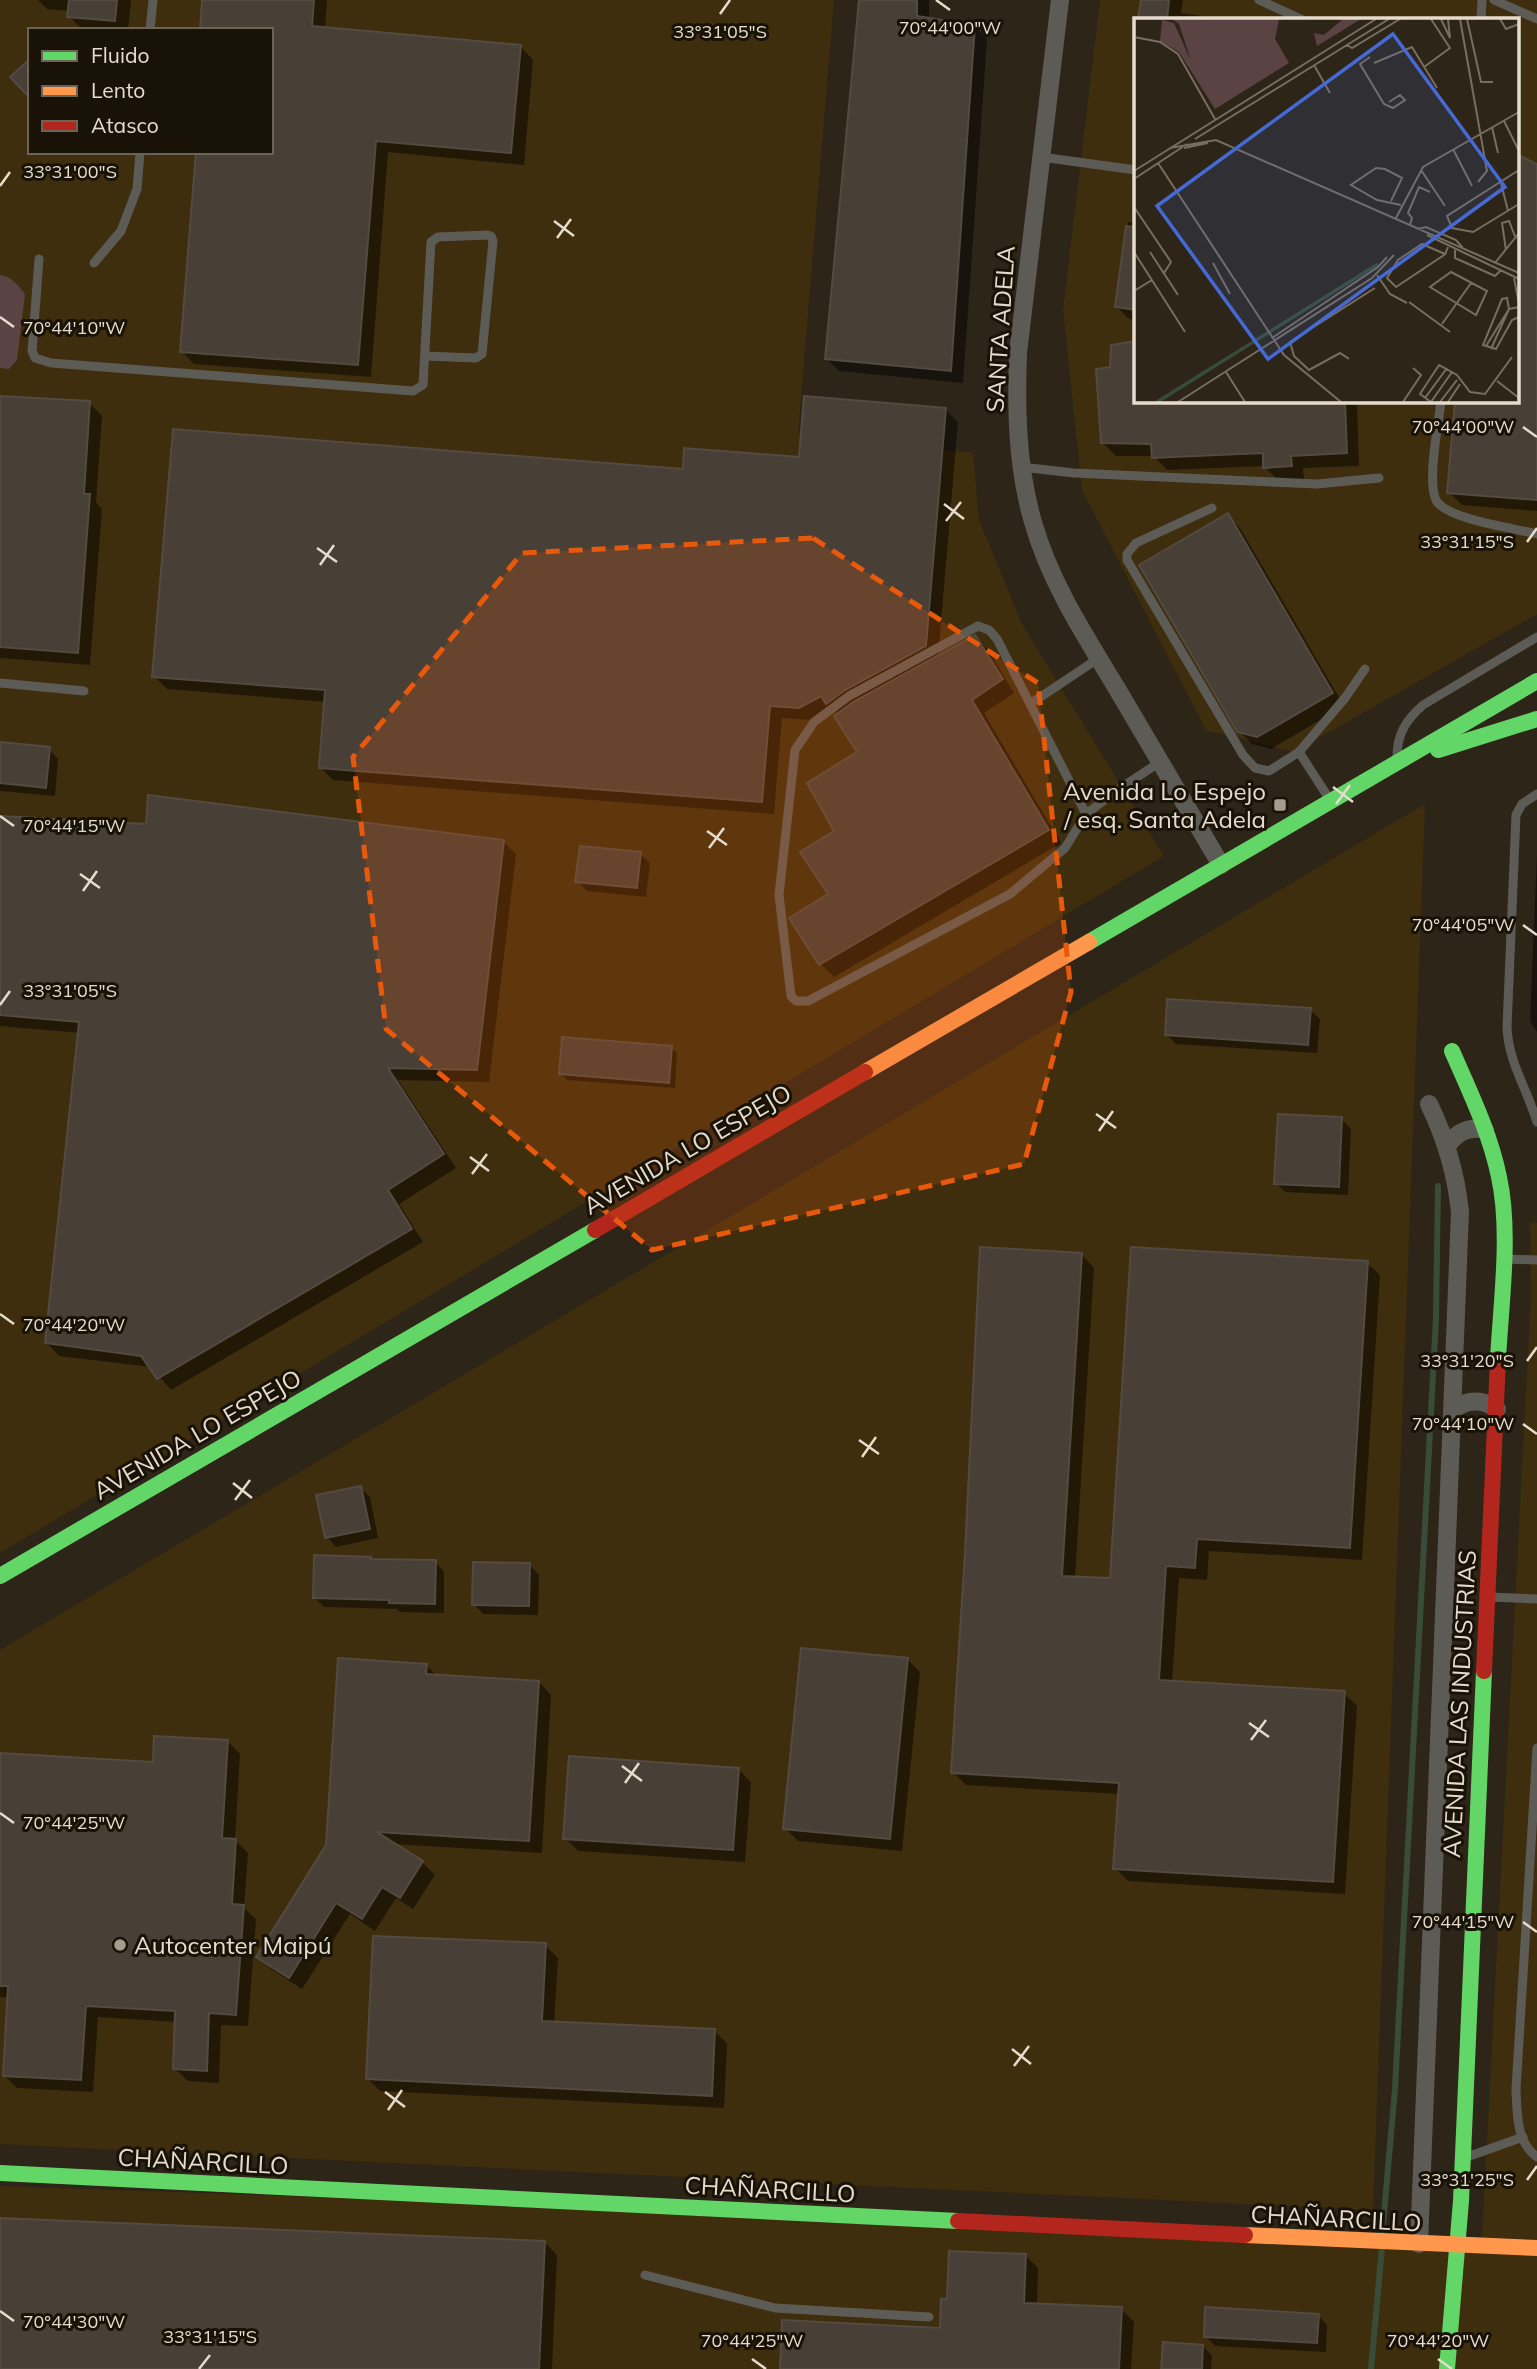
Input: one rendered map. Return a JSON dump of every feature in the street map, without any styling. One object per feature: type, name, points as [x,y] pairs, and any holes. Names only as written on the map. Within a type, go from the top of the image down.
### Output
[{"type":"street","name":"SANTA ADELA","points":[[1060,0],[1018,354],[1016,397],[1021,467],[1042,551],[1068,607],[1222,865]]},
{"type":"street","name":"AVENIDA LO ESPEJO","points":[[0,1576],[1537,681]]},
{"type":"street","name":"AVENIDA LO ESPEJO","points":[[1397,763],[1537,719]]},
{"type":"street","name":"AVENIDA LAS INDUSTRIAS","points":[[1447,2369],[1462,2158],[1504,1203],[1502,1180],[1485,1130],[1452,1051]]},
{"type":"street","name":"AVENIDA LAS INDUSTRIAS","points":[[1419,2244],[1460,1212],[1458,1189],[1447,1146],[1430,1104]]},
{"type":"street","points":[[1447,1146],[1464,1130],[1485,1130]]},
{"type":"street","points":[[1454,1409],[1461,1404],[1476,1401],[1497,1409]]},
{"type":"street","name":"CHAÑARCILLO","points":[[0,2173],[1368,2242],[1537,2248]]},
{"type":"lane","points":[[150,28],[153,0]]},
{"type":"lane","points":[[1259,0],[1299,18]]},
{"type":"lane","points":[[1481,18],[1482,0]]},
{"type":"lane","points":[[1494,0],[1537,19]]},
{"type":"lane","points":[[94,263],[121,231],[137,189],[140,154]]},
{"type":"lane","points":[[1041,157],[1134,170]]},
{"type":"lane","points":[[39,259],[32,351],[35,358],[51,363],[413,391],[424,385],[425,356],[431,242],[438,237],[491,236],[493,241],[482,354],[476,359],[425,356]]},
{"type":"lane","points":[[1441,402],[1432,486],[1437,502],[1453,514],[1537,534]]},
{"type":"lane","points":[[1021,467],[1074,473],[1317,484],[1379,478]]},
{"type":"lane","points":[[1212,508],[1136,542],[1127,554],[1127,560],[1243,755],[1255,768],[1269,771],[1299,752],[1345,698],[1365,669]]},
{"type":"lane","points":[[1086,814],[997,639],[989,630],[978,626],[849,696],[814,722],[795,750],[779,895],[791,996],[796,1001],[807,1002],[1010,894],[1065,848],[1086,814],[1160,762]]},
{"type":"lane","points":[[1397,763],[1397,742],[1407,719],[1423,705],[1537,637]]},
{"type":"lane","points":[[1030,705],[1099,659]]},
{"type":"lane","points":[[0,683],[84,691]]},
{"type":"lane","points":[[1299,752],[1331,801]]},
{"type":"lane","points":[[1537,794],[1522,804],[1516,815],[1507,1027],[1511,1058],[1537,1122]]},
{"type":"lane","points":[[1503,1259],[1537,1260]]},
{"type":"lane","points":[[1488,1597],[1537,1600]]},
{"type":"lane","points":[[1537,1748],[1516,2089],[1517,2121],[1527,2150],[1537,2157]]},
{"type":"lane","points":[[1462,2158],[1523,2137]]},
{"type":"lane","points":[[645,2275],[775,2308],[929,2317]]},
{"type":"highlighted area","points":[[813,538],[1038,683],[1071,992],[1024,1164],[652,1250],[386,1029],[353,757],[522,553]]},
{"type":"shaded area","points":[[0,0],[834,0],[798,433],[973,453],[979,520],[1022,624],[1164,856],[0,1553]]},
{"type":"shaded area","points":[[1100,0],[1537,0],[1537,614],[1294,752],[1206,730],[1082,490],[1063,310]]},
{"type":"shaded area","points":[[0,275],[11,280],[25,294],[17,360],[9,369],[0,368]]},
{"type":"shaded area","points":[[1425,804],[1373,2210],[0,2144],[0,1650]]},
{"type":"shaded area","points":[[1530,1222],[1537,1223],[1537,2369],[0,2369],[0,2186],[1482,2238],[1531,1296]]},
{"type":"building","points":[[69,0],[117,0],[115,21],[67,17]]},
{"type":"building","points":[[202,0],[314,0],[312,26],[521,45],[511,153],[376,141],[358,365],[180,352],[196,154],[273,154],[273,28],[200,28]]},
{"type":"building","points":[[859,0],[917,0],[917,16],[975,25],[951,371],[825,359]]},
{"type":"building","points":[[1141,0],[1169,0],[1167,18],[1138,18]]},
{"type":"building","points":[[28,61],[28,96],[10,77]]},
{"type":"building","points":[[1520,156],[1537,164],[1537,500],[1447,493],[1455,402],[1520,402]]},
{"type":"building","points":[[1126,226],[1134,227],[1134,310],[1115,307]]},
{"type":"building","points":[[1134,341],[1134,402],[1345,402],[1347,453],[1291,456],[1292,466],[1263,468],[1263,453],[1152,458],[1151,444],[1101,443],[1096,369],[1110,367],[1111,345]]},
{"type":"building","points":[[0,396],[90,401],[84,494],[90,494],[78,653],[0,647]]},
{"type":"building","points":[[804,396],[946,408],[926,646],[845,690],[826,704],[821,696],[799,708],[770,706],[762,802],[319,768],[325,690],[152,677],[173,429],[683,469],[684,448],[799,457]]},
{"type":"building","points":[[1228,513],[1333,693],[1257,737],[1237,732],[1139,565]]},
{"type":"building","points":[[975,635],[1003,679],[972,700],[1049,830],[819,965],[789,918],[828,894],[800,852],[834,831],[807,783],[857,752],[834,716],[853,702]]},
{"type":"building","points":[[0,742],[50,747],[46,788],[0,783]]},
{"type":"building","points":[[148,795],[504,840],[477,1070],[388,1068],[444,1154],[388,1190],[412,1229],[157,1379],[141,1356],[45,1343],[79,1022],[0,1015],[0,816],[146,824]]},
{"type":"building","points":[[580,846],[641,852],[637,888],[575,882]]},
{"type":"building","points":[[1167,999],[1311,1008],[1308,1045],[1165,1035]]},
{"type":"building","points":[[562,1037],[672,1046],[669,1083],[559,1074]]},
{"type":"building","points":[[1278,1114],[1342,1117],[1339,1187],[1274,1184]]},
{"type":"building","points":[[980,1247],[1082,1253],[1062,1576],[1110,1578],[1131,1247],[1368,1261],[1350,1548],[1197,1539],[1195,1568],[1166,1566],[1159,1680],[1345,1691],[1333,1882],[1113,1869],[1119,1783],[951,1773]]},
{"type":"building","points":[[361,1486],[370,1529],[325,1538],[316,1495]]},
{"type":"building","points":[[314,1555],[436,1560],[435,1604],[313,1598]]},
{"type":"building","points":[[473,1562],[530,1563],[529,1606],[472,1605]]},
{"type":"building","points":[[801,1648],[908,1658],[890,1839],[783,1829]]},
{"type":"building","points":[[338,1658],[427,1664],[426,1674],[539,1681],[529,1841],[377,1832],[423,1861],[400,1898],[382,1887],[362,1919],[336,1903],[289,1978],[256,1957],[326,1845]]},
{"type":"building","name":"Autocenter Maipú","points":[[154,1736],[228,1740],[222,1838],[236,1839],[232,1904],[244,1905],[236,2015],[209,2013],[207,2071],[173,2069],[175,2011],[86,2006],[81,2080],[3,2076],[8,1986],[0,1986],[0,1753],[153,1762]]},
{"type":"building","points":[[569,1756],[739,1768],[733,1850],[563,1839]]},
{"type":"building","points":[[373,1936],[546,1943],[542,2021],[715,2029],[712,2096],[366,2079]]},
{"type":"building","points":[[0,2218],[545,2241],[539,2369],[0,2369]]},
{"type":"building","points":[[949,2251],[1026,2254],[1024,2303],[1122,2307],[1119,2369],[780,2369],[782,2320],[940,2328],[941,2299],[947,2299]]},
{"type":"building","points":[[1205,2307],[1319,2314],[1317,2343],[1204,2337]]},
{"type":"building","points":[[1163,2342],[1203,2345],[1202,2369],[1161,2369]]},
{"type":"waterway","points":[[1382,2236],[1395,2089],[1436,1318],[1438,1186]]},
{"type":"waterway","points":[[1371,2369],[1382,2247]]},
{"type":"traffic: fast","points":[[1089,942],[1537,681]]},
{"type":"traffic: fast","points":[[1438,750],[1537,719]]},
{"type":"traffic: fast","points":[[1452,1051],[1479,1113],[1503,1198],[1504,1267],[1498,1359]]},
{"type":"traffic: fast","points":[[0,1576],[595,1230]]},
{"type":"traffic: fast","points":[[1447,2369],[1461,2201],[1484,1671]]},
{"type":"traffic: fast","points":[[0,2173],[958,2221]]},
{"type":"traffic: slow","points":[[865,1072],[1089,942]]},
{"type":"traffic: slow","points":[[1245,2235],[1537,2248]]},
{"type":"traffic: jam","points":[[595,1230],[865,1072]]},
{"type":"traffic: jam","points":[[1484,1671],[1498,1359]]},
{"type":"traffic: jam","points":[[958,2221],[1245,2235]]},
{"type":"place","name":"Avenida Lo Espejo / esq. Santa Adela","points":[[1280,805]]},
{"type":"place","name":"Autocenter Maipú","points":[[120,1945]]}]
